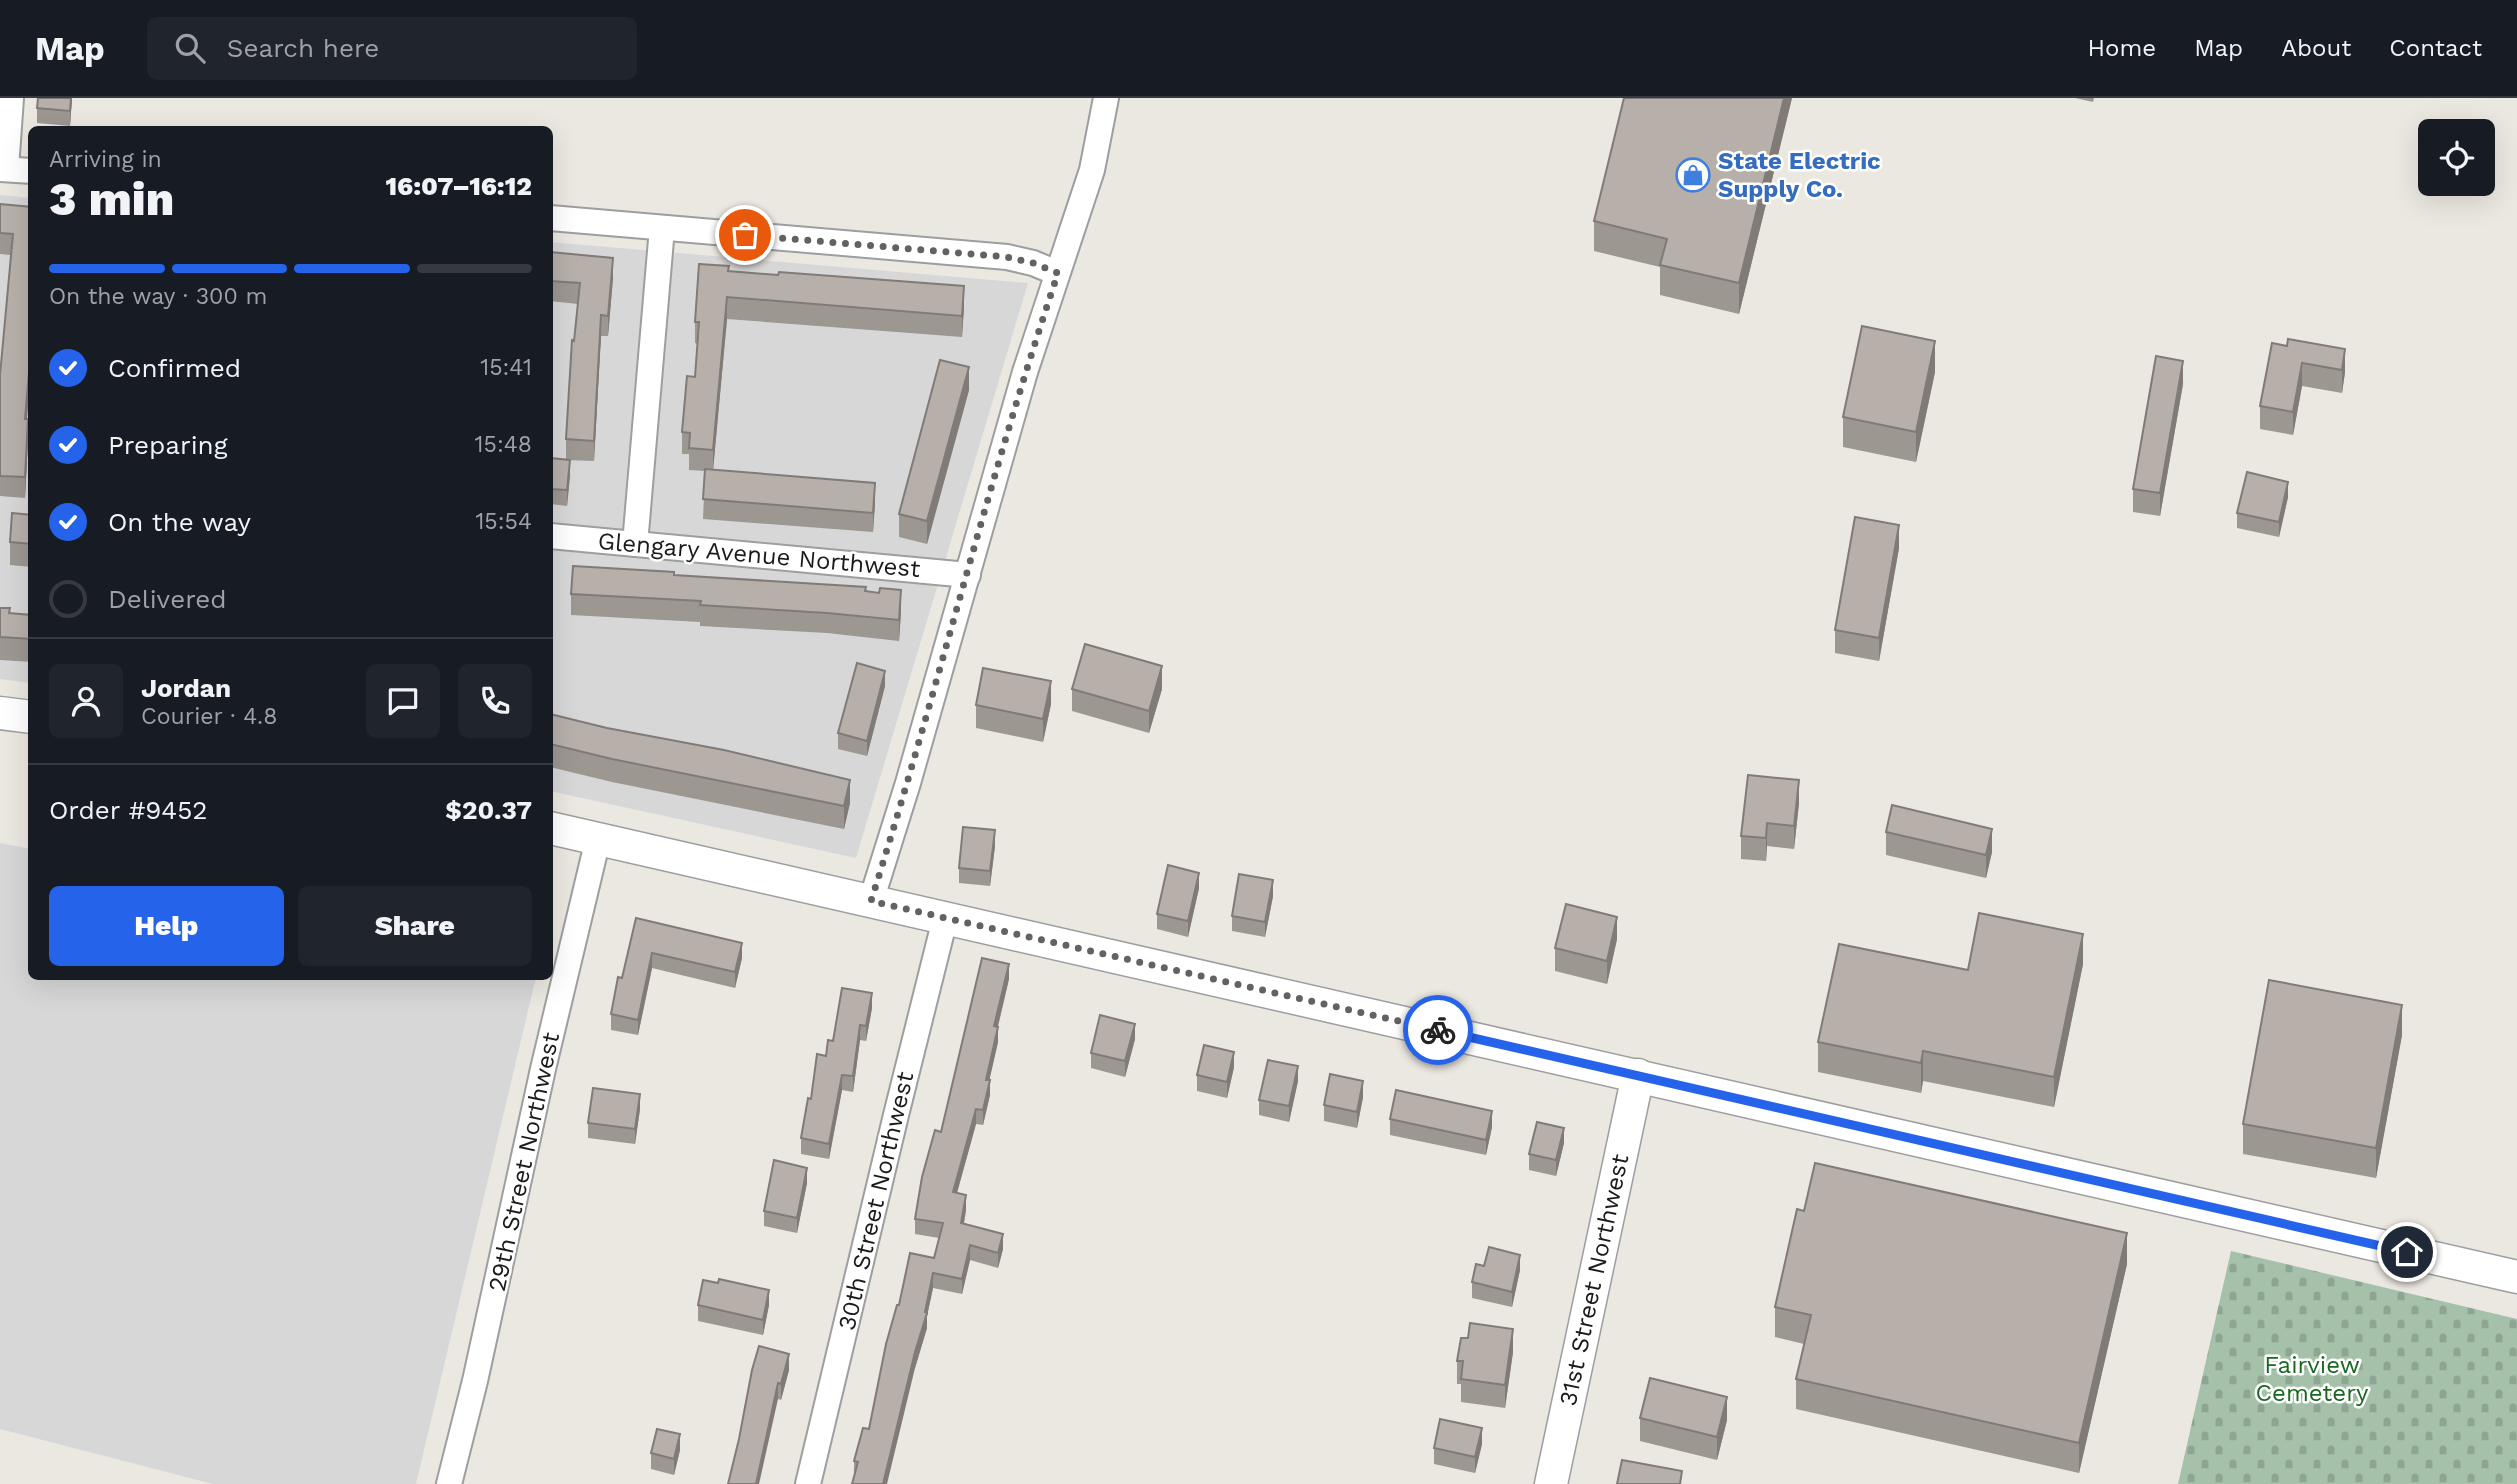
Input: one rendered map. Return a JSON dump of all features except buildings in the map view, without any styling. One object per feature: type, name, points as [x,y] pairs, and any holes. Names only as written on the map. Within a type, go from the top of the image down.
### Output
[{"type":"street","points":[[11,98],[3,169],[28,171]]},
{"type":"street","points":[[871,901],[908,783],[1025,372],[1093,170],[1106,98]]},
{"type":"street","points":[[553,218],[1007,257],[1058,273]]},
{"type":"street","points":[[635,544],[649,359],[663,228]]},
{"type":"street","name":"Glengary Avenue Northwest","points":[[553,536],[968,575]]},
{"type":"street","points":[[0,713],[28,716]]},
{"type":"street","points":[[553,829],[2517,1277]]},
{"type":"street","name":"29th Street Northwest","points":[[449,1484],[475,1381],[543,1069],[598,839]]},
{"type":"street","name":"30th Street Northwest","points":[[808,1484],[945,919]]},
{"type":"street","name":"31st Street Northwest","points":[[1551,1484],[1637,1075]]},
{"type":"shaded area","points":[[0,195],[28,198],[28,683],[0,679]]},
{"type":"shaded area","points":[[553,242],[1028,283],[856,858],[553,792]]},
{"type":"shaded area","points":[[0,843],[28,848],[28,980],[535,980],[416,1484],[213,1484],[0,1429]]},
{"type":"green space","name":"Fairview Cemetery","points":[[2231,1251],[2517,1319],[2517,1484],[2178,1484]]},
{"type":"way so far","points":[[745,235],[1007,257],[1058,273],[1025,372],[908,783],[871,901],[1438,1030]]},
{"type":"place","name":"State Electric Supply Co.","points":[[1693,175]]},
{"type":"route","points":[[1438,1030],[2407,1252]]}]
